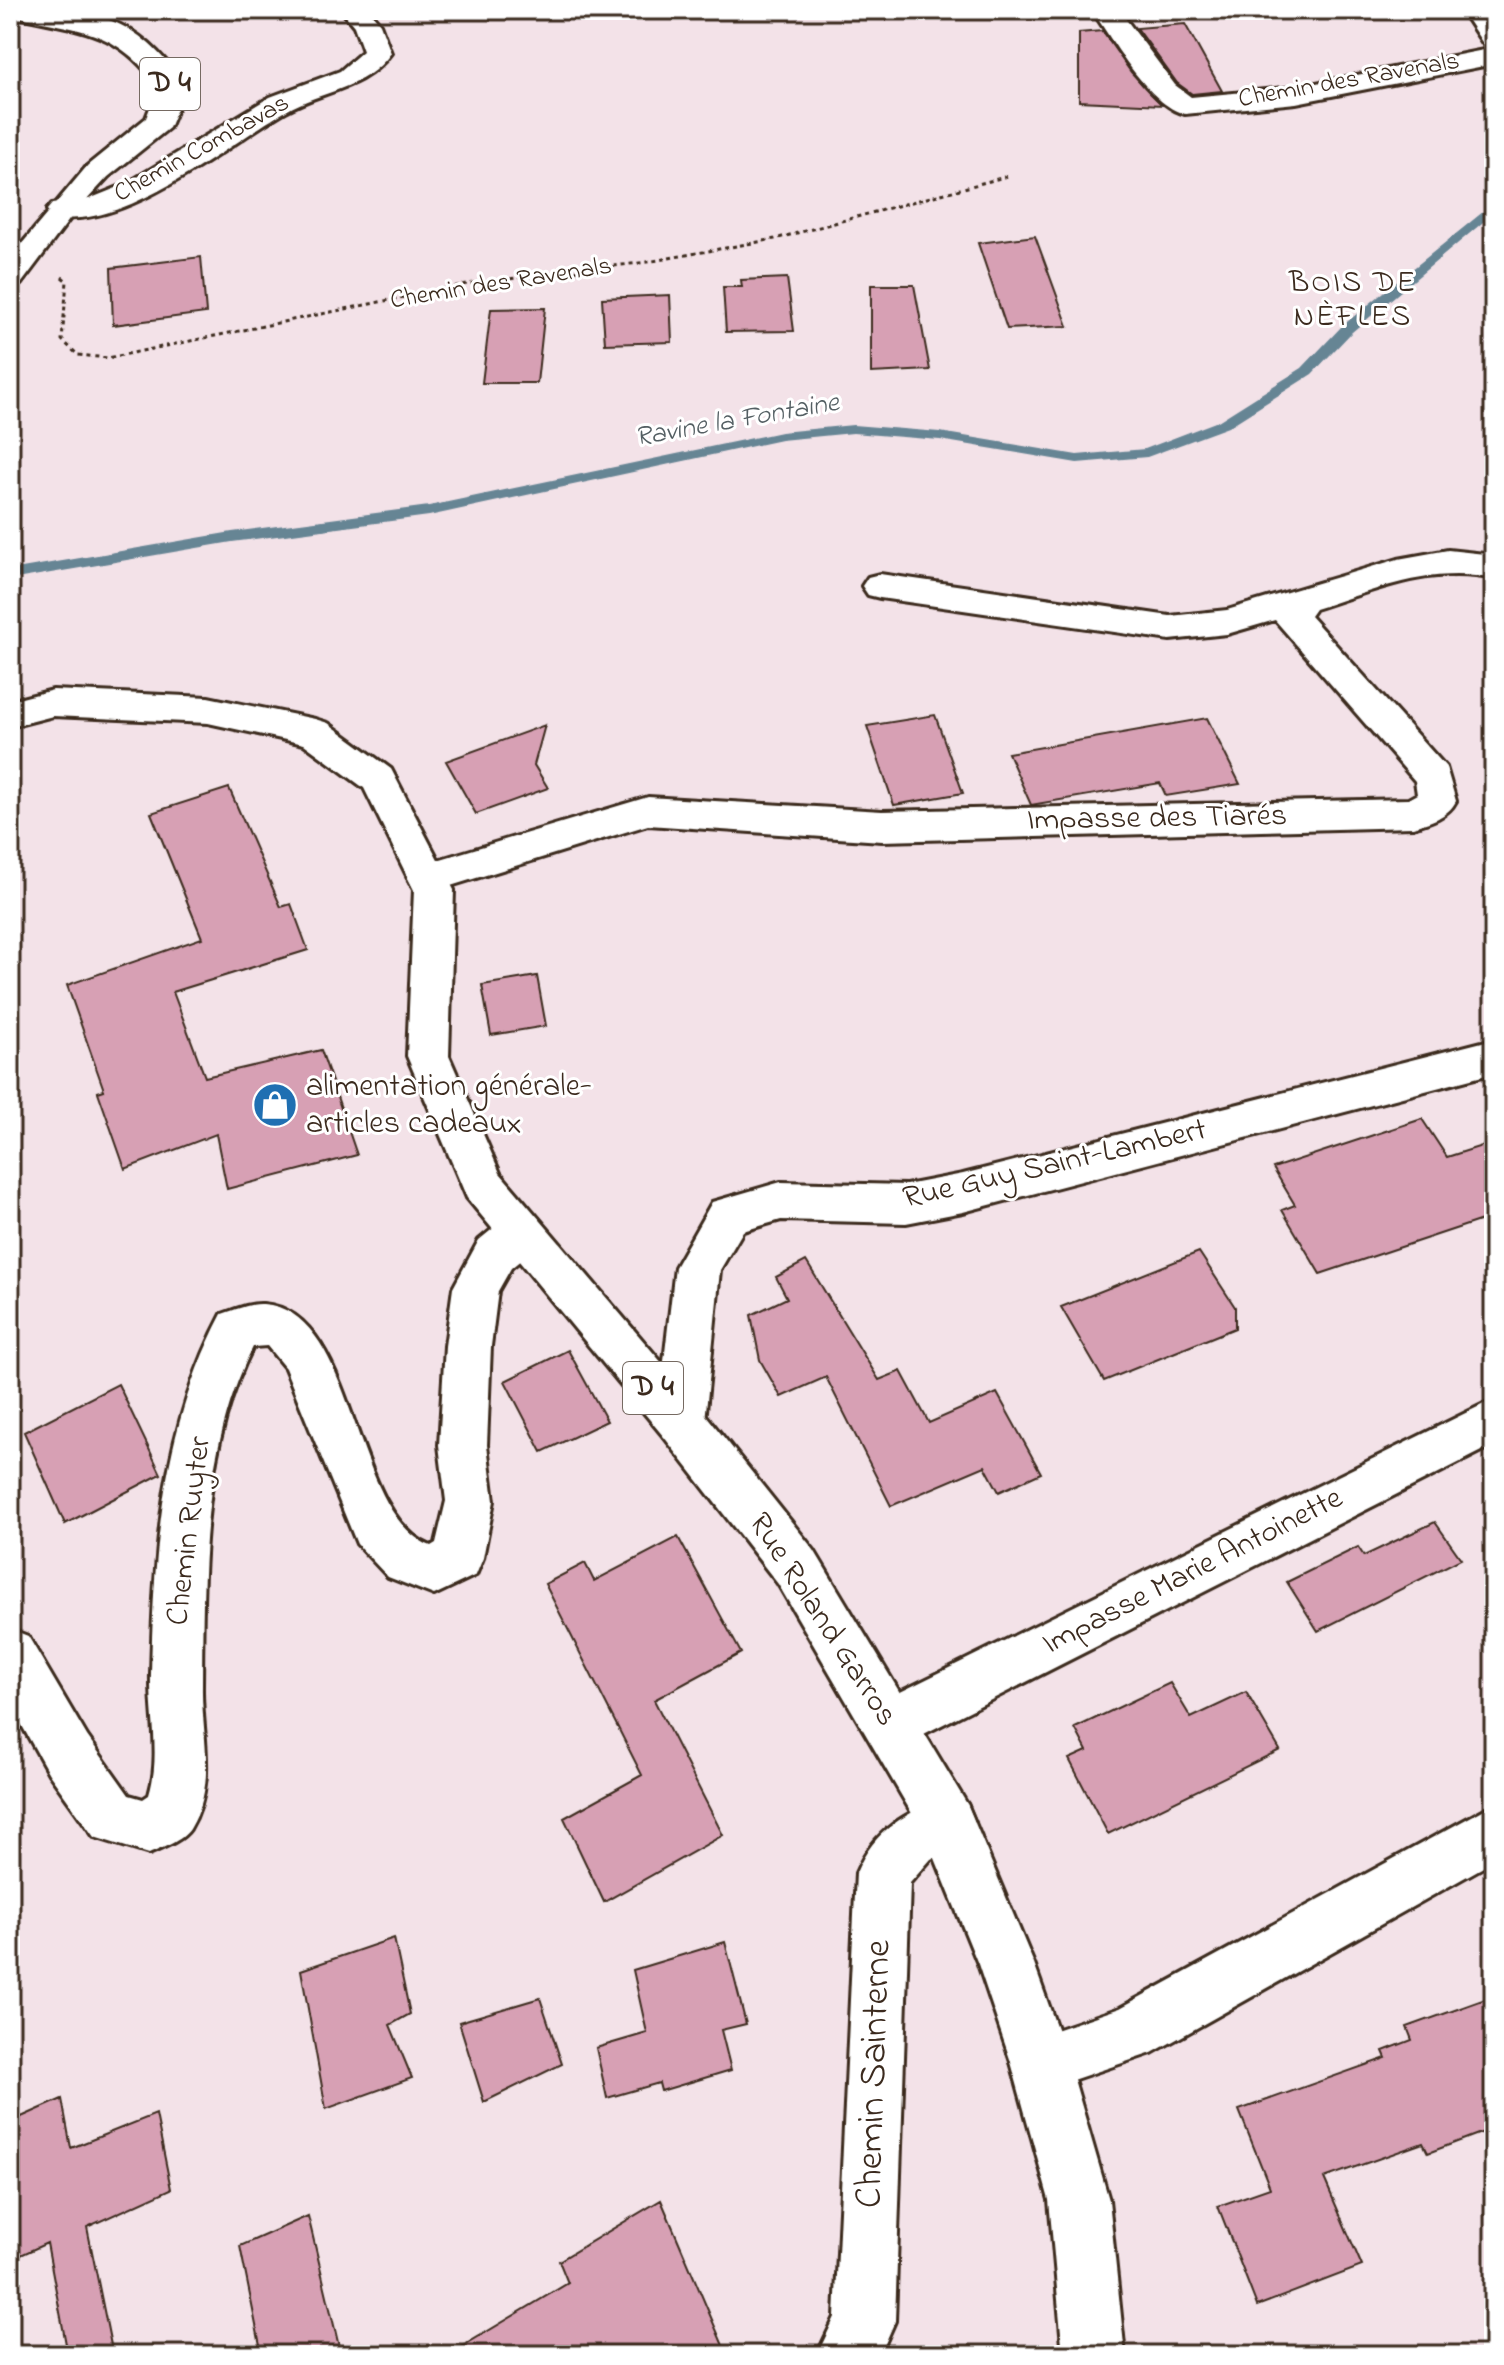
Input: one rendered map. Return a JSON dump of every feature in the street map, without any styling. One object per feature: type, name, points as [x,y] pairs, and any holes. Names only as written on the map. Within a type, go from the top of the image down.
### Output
[{"type":"street","name":"D 4","points":[[10,278],[98,171],[159,122],[172,87],[156,62],[126,35],[90,23],[24,10]]},
{"type":"street","name":"Chemin Combavas","points":[[53,222],[136,190],[280,103],[350,77],[377,53],[367,24],[354,10]]},
{"type":"street","name":"Chemin des Ravenals","points":[[1105,10],[1165,91],[1185,106],[1296,95],[1494,56]]},
{"type":"street","points":[[1474,10],[1494,39]]},
{"type":"street","points":[[880,586],[1170,628],[1227,622],[1435,562],[1477,561],[1494,567]]},
{"type":"street","name":"Impasse des Tiarés","points":[[428,878],[648,811],[882,826],[1413,813],[1437,801],[1433,777],[1291,617],[1303,600]]},
{"type":"street","name":"Rue Roland Garros","points":[[10,714],[53,703],[208,710],[315,733],[378,779],[434,890],[428,1056],[483,1185],[681,1421],[796,1567],[892,1723],[948,1823],[1006,1964],[1040,2062],[1079,2200],[1094,2355]]},
{"type":"street","name":"Rue Guy Saint-Lambert","points":[[681,1421],[698,1267],[728,1216],[781,1201],[906,1204],[963,1193],[1494,1056]]},
{"type":"street","name":"Chemin Ruyter","points":[[10,1654],[68,1755],[113,1818],[149,1827],[170,1812],[182,1765],[175,1701],[178,1585],[194,1456],[222,1354],[238,1329],[262,1324],[281,1329],[303,1355],[374,1527],[406,1560],[434,1571],[458,1558],[470,1501],[463,1445],[468,1346],[476,1288],[495,1254],[522,1232]]},
{"type":"street","name":"Impasse Marie Antoinette","points":[[892,1723],[1494,1421]]},
{"type":"street","name":"Chemin Sainterne","points":[[848,2355],[865,2321],[883,1873],[912,1840],[948,1823]]},
{"type":"street","points":[[1040,2062],[1132,2033],[1494,1831]]},
{"type":"path","name":"Chemin des Ravenals","points":[[53,222],[52,267],[67,281],[62,340],[78,355],[108,358],[467,284],[632,264],[775,239],[1008,176]]},
{"type":"building","points":[[1185,24],[1222,91],[1192,94],[1177,83],[1137,28]]},
{"type":"building","points":[[1102,31],[1131,72],[1162,105],[1079,101],[1079,33]]},
{"type":"building","points":[[1035,236],[1068,326],[1007,329],[978,243]]},
{"type":"building","points":[[201,257],[206,313],[113,325],[111,268]]},
{"type":"building","points":[[787,278],[794,331],[726,332],[723,287],[742,287],[741,280]]},
{"type":"building","points":[[871,285],[914,285],[930,370],[871,373]]},
{"type":"building","points":[[670,295],[672,342],[605,344],[602,298]]},
{"type":"building","points":[[545,308],[537,383],[482,383],[491,309]]},
{"type":"building","points":[[935,715],[963,793],[894,805],[867,726]]},
{"type":"building","points":[[1207,718],[1240,784],[1166,796],[1160,783],[1031,805],[1008,753]]},
{"type":"building","points":[[545,725],[534,765],[548,788],[476,814],[446,761]]},
{"type":"building","points":[[229,788],[281,907],[291,904],[308,950],[173,992],[205,1077],[321,1050],[357,1155],[227,1189],[216,1134],[125,1169],[98,1092],[104,1090],[67,985],[202,938],[151,813]]},
{"type":"building","points":[[537,976],[546,1026],[491,1035],[482,985]]},
{"type":"building","points":[[1422,1119],[1447,1157],[1494,1142],[1494,1216],[1320,1274],[1282,1210],[1295,1205],[1273,1168]]},
{"type":"building","points":[[1199,1252],[1235,1307],[1235,1328],[1104,1381],[1061,1307]]},
{"type":"building","points":[[806,1261],[879,1380],[901,1371],[929,1423],[997,1393],[1041,1473],[999,1492],[985,1466],[891,1506],[826,1377],[781,1397],[760,1360],[751,1315],[787,1298],[776,1277]]},
{"type":"building","points":[[568,1350],[607,1421],[542,1452],[505,1381]]},
{"type":"building","points":[[118,1384],[161,1474],[65,1524],[24,1432]]},
{"type":"building","points":[[1435,1522],[1461,1559],[1318,1631],[1287,1582],[1358,1547],[1364,1556]]},
{"type":"building","points":[[678,1537],[741,1653],[654,1700],[723,1835],[604,1902],[564,1818],[642,1775],[545,1584],[585,1563],[594,1581]]},
{"type":"building","points":[[1170,1683],[1191,1718],[1246,1692],[1280,1750],[1108,1834],[1069,1759],[1087,1751],[1075,1728]]},
{"type":"building","points":[[394,1938],[410,2014],[390,2025],[412,2078],[326,2109],[301,1970]]},
{"type":"building","points":[[725,1942],[746,2024],[721,2030],[731,2070],[661,2091],[659,2083],[607,2098],[596,2048],[647,2033],[633,1970]]},
{"type":"building","points":[[1494,1996],[1494,2128],[1428,2153],[1423,2143],[1324,2178],[1362,2266],[1257,2306],[1218,2206],[1270,2188],[1239,2110],[1386,2058],[1383,2051],[1412,2040],[1407,2027]]},
{"type":"building","points":[[540,1998],[562,2064],[484,2102],[459,2022]]},
{"type":"building","points":[[62,2099],[71,2148],[156,2114],[171,2189],[87,2227],[113,2355],[68,2355],[47,2243],[10,2260],[10,2122]]},
{"type":"building","points":[[661,2200],[727,2355],[448,2355],[568,2283],[559,2261]]},
{"type":"building","points":[[308,2216],[341,2355],[262,2355],[240,2246]]},
{"type":"waterway","name":"Ravine la Fontaine","points":[[10,575],[232,537],[429,511],[781,436],[853,429],[940,436],[1077,459],[1147,453],[1223,424],[1307,371],[1347,329],[1494,207]]},
{"type":"place","name":"alimentation générale- articles cadeaux","points":[[275,1105]]},
{"type":"district","name":"BOIS DE NÈFLES","points":[[1353,301]]}]
